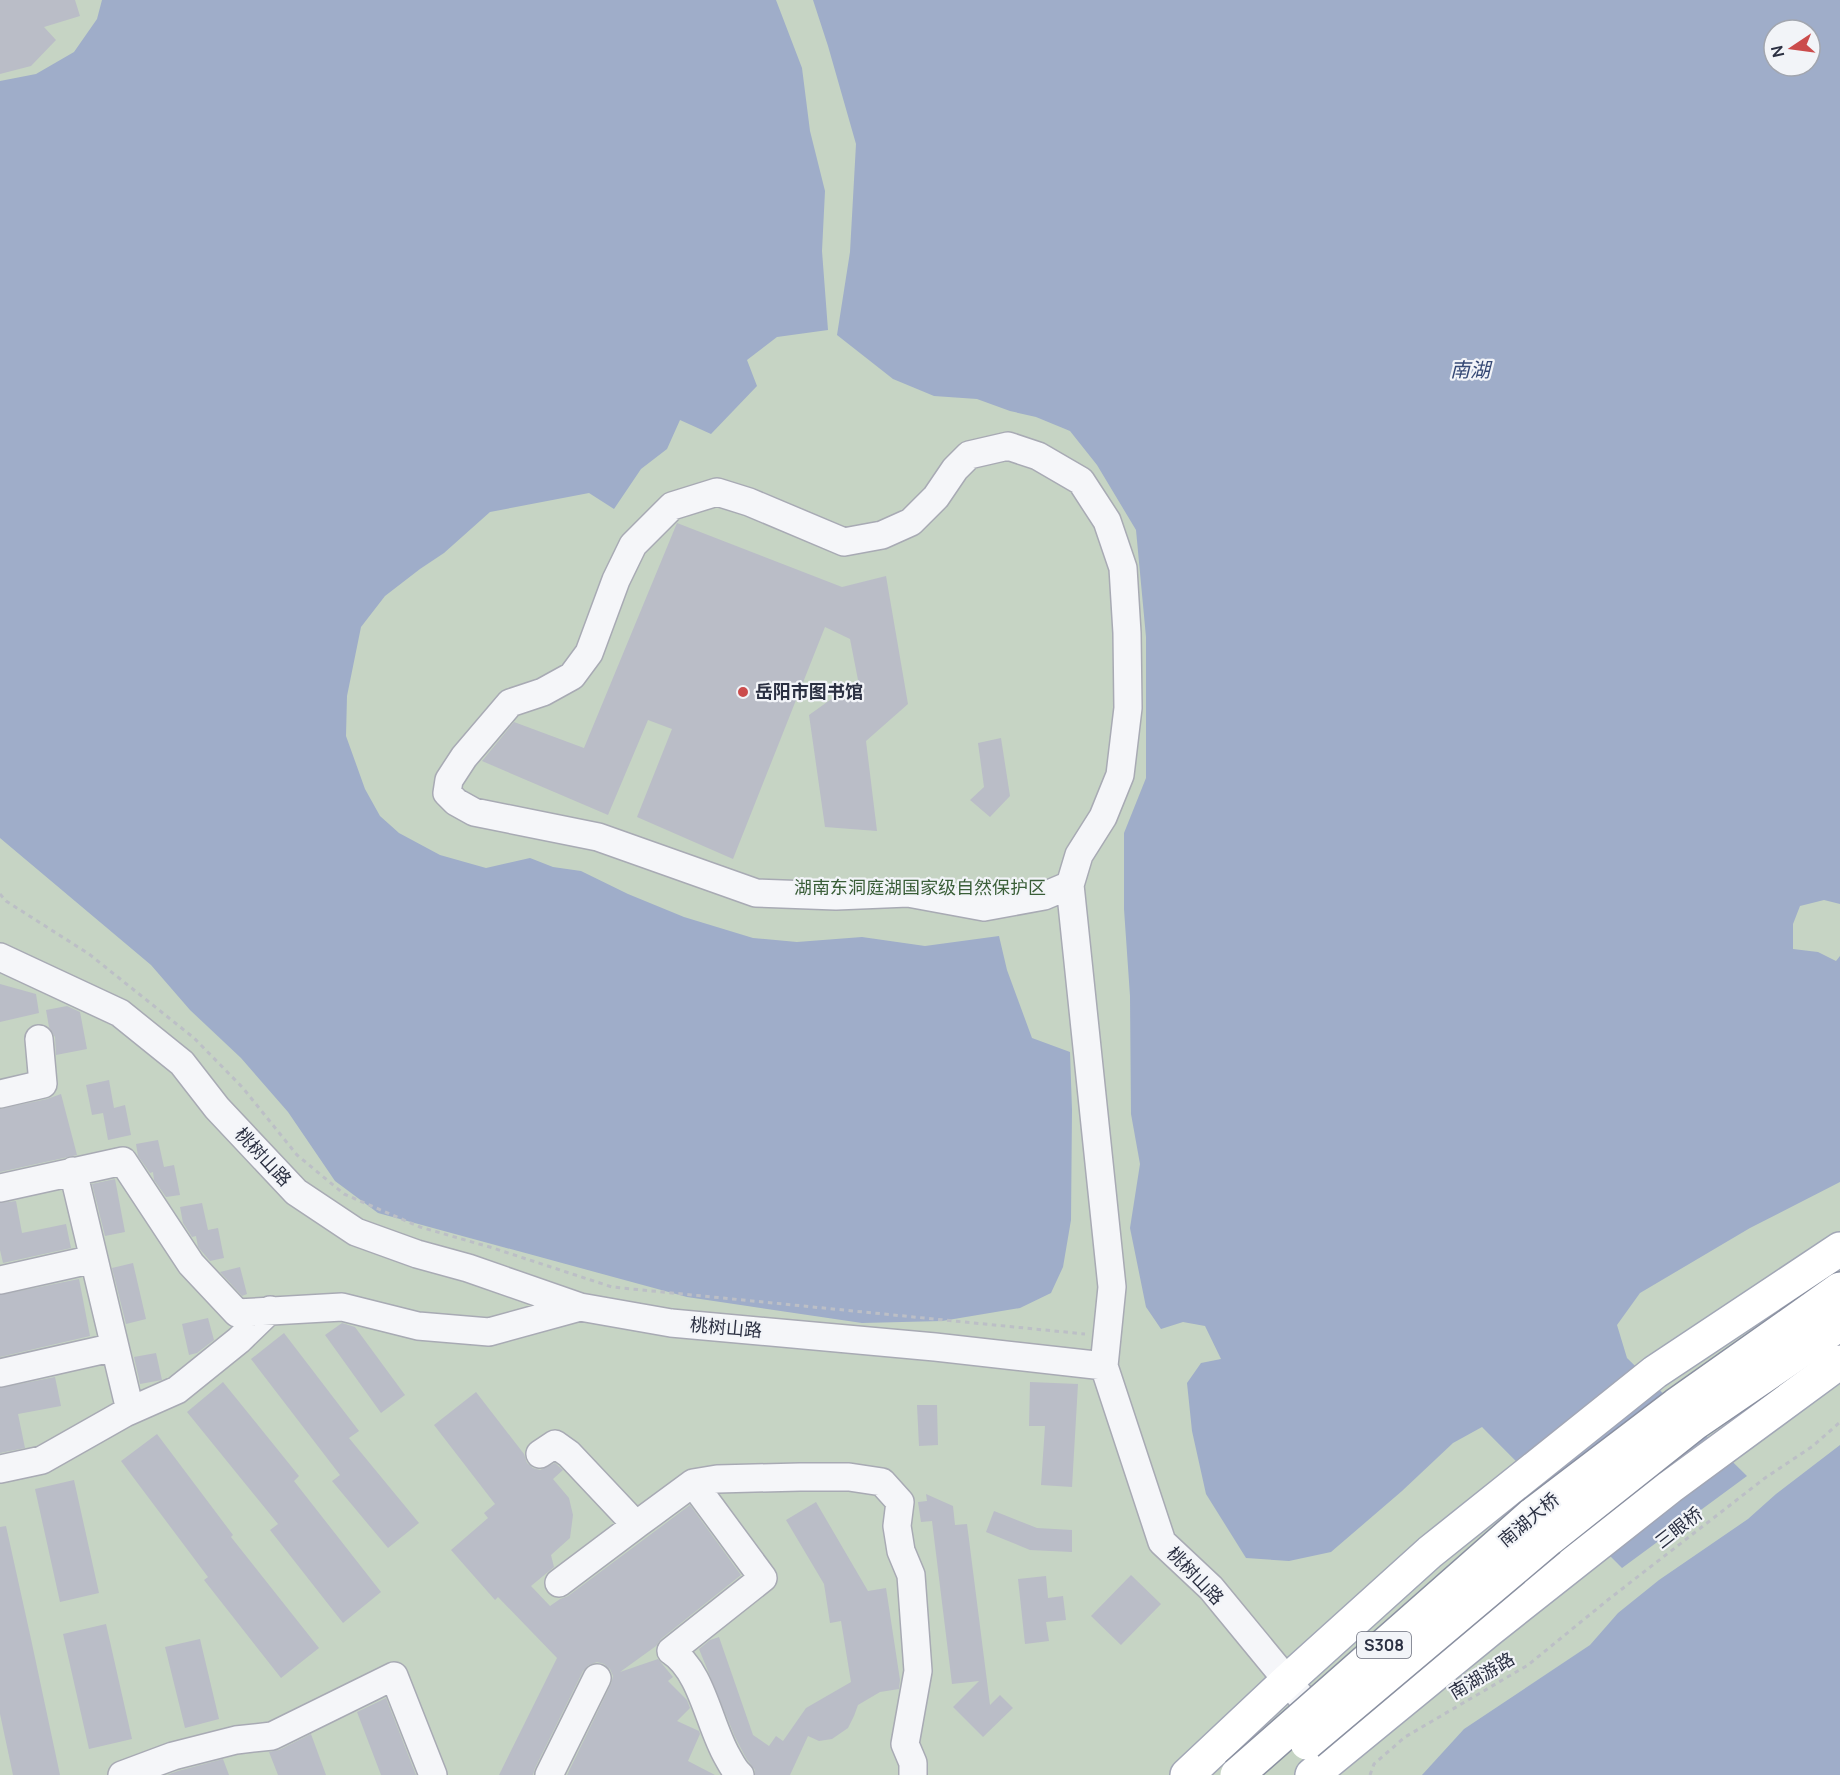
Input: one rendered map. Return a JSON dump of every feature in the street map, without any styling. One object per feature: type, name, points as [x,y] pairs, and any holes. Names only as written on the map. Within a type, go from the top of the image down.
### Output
[{"type":"main road","points":[[1187,1775],[1430,1552],[1655,1372],[1840,1249]]},
{"type":"main road","name":"南湖大桥","points":[[1237,1775],[1532,1515],[1676,1405],[1840,1289]]},
{"type":"main road","name":"南湖大桥","points":[[1269,1775],[1549,1539],[1686,1430],[1840,1324]]},
{"type":"main road","points":[[1312,1775],[1489,1630],[1670,1487],[1840,1362]]},
{"type":"main road","points":[[1239,1726],[1257,1723],[1274,1725],[1291,1737],[1300,1760],[1298,1775]]},
{"type":"street","points":[[1070,885],[1044,896],[984,907],[908,893],[836,896],[756,893],[598,837],[474,812],[456,802],[447,793],[448,780],[464,757],[510,703],[543,692],[572,676],[589,653],[616,580],[633,545],[672,506],[717,492],[749,502],[844,542],[882,535],[911,522],[936,497],[955,469],[969,455],[1008,446],[1038,456],[1081,481],[1107,521],[1123,568],[1127,633],[1128,708],[1120,775],[1104,817],[1079,855],[1070,885],[1112,1287],[1104,1366]]},
{"type":"street","name":"桃树山路","points":[[0,957],[120,1013],[182,1063],[217,1108],[296,1192],[356,1232],[580,1307],[671,1323],[935,1347],[1104,1366],[1162,1542],[1210,1588],[1344,1749]]},
{"type":"street","points":[[0,1094],[43,1084],[39,1039]]},
{"type":"street","points":[[0,1188],[123,1161],[191,1264],[237,1313],[342,1307],[418,1326],[489,1332],[580,1307]]},
{"type":"street","points":[[73,1172],[130,1410]]},
{"type":"street","points":[[0,1280],[94,1258]]},
{"type":"street","points":[[0,1469],[42,1460],[130,1410],[177,1390],[239,1340],[270,1310]]},
{"type":"street","points":[[0,1373],[115,1347]]},
{"type":"street","points":[[540,1454],[555,1444],[569,1454],[636,1525]]},
{"type":"street","points":[[559,1583],[693,1483],[741,1478],[849,1477],[882,1482],[900,1502],[897,1526],[901,1551],[911,1575],[918,1671],[904,1744],[913,1762],[914,1775]]},
{"type":"street","points":[[693,1483],[763,1578],[670,1651],[678,1656],[692,1675],[722,1748],[740,1775]]},
{"type":"street","points":[[122,1775],[173,1756],[236,1740],[272,1736],[394,1676],[433,1775]]},
{"type":"street","points":[[549,1775],[597,1678]]},
{"type":"path","points":[[0,894],[6,901],[89,954],[194,1038],[243,1088],[297,1155],[344,1194],[420,1227],[612,1287],[1107,1336]]},
{"type":"path","name":"三眼桥","points":[[1609,1599],[1765,1478],[1813,1446],[1840,1422]]},
{"type":"path","name":"南湖游路","points":[[1370,1775],[1374,1764],[1405,1737],[1528,1665],[1609,1599]]},
{"type":"green space","name":"湖南东洞庭湖国家级自然保护区","points":[[0,0],[1840,0],[1840,1775],[0,1775]]},
{"type":"water","points":[[102,0],[776,0],[802,68],[810,131],[825,191],[822,251],[828,330],[777,337],[747,360],[757,386],[711,434],[680,420],[667,449],[641,469],[614,509],[589,493],[490,512],[444,553],[385,596],[361,627],[347,696],[346,736],[365,789],[380,816],[399,833],[440,855],[486,868],[530,858],[553,867],[581,871],[628,894],[684,917],[753,938],[797,942],[862,937],[925,946],[999,936],[1007,970],[1032,1038],[1070,1052],[1071,1220],[1063,1267],[1051,1293],[1020,1308],[942,1321],[862,1323],[687,1297],[378,1213],[335,1181],[288,1112],[241,1058],[190,1010],[151,965],[0,838],[0,81],[36,74],[74,52],[97,19]]},
{"type":"water","name":"南湖","points":[[813,0],[1840,0],[1840,904],[1824,900],[1800,906],[1793,924],[1793,949],[1818,952],[1836,961],[1840,956],[1840,1182],[1750,1228],[1640,1293],[1617,1325],[1627,1358],[1747,1476],[1622,1568],[1482,1427],[1453,1443],[1402,1491],[1331,1552],[1289,1561],[1246,1558],[1206,1494],[1192,1431],[1187,1383],[1201,1363],[1221,1359],[1205,1326],[1183,1322],[1161,1329],[1146,1307],[1130,1228],[1140,1164],[1131,1114],[1130,996],[1124,909],[1124,833],[1146,778],[1146,637],[1136,530],[1097,465],[1070,431],[1036,417],[1010,411],[977,399],[934,396],[893,379],[837,335],[850,252],[856,144]]},
{"type":"water","points":[[1840,1445],[1840,1775],[1422,1775],[1464,1729],[1590,1645],[1618,1613],[1659,1580],[1748,1519],[1776,1494]]},
{"type":"building","points":[[0,0],[75,0],[80,16],[44,27],[56,40],[31,66],[0,74]]},
{"type":"building","name":"岳阳市图书馆","points":[[677,523],[842,587],[886,576],[908,704],[866,741],[877,831],[825,827],[809,715],[858,680],[850,639],[825,627],[733,859],[637,817],[672,729],[648,720],[608,815],[482,761],[514,722],[584,748]]},
{"type":"building","points":[[1001,738],[1010,796],[990,817],[970,800],[984,787],[978,743]]},
{"type":"building","points":[[0,984],[36,994],[39,1013],[0,1022]]},
{"type":"building","points":[[67,1006],[80,1012],[87,1049],[56,1055],[55,1037],[49,1027],[46,1010]]},
{"type":"building","points":[[109,1080],[114,1108],[125,1105],[131,1135],[108,1140],[103,1113],[92,1115],[86,1085]]},
{"type":"building","points":[[61,1094],[77,1155],[0,1172],[0,1109]]},
{"type":"building","points":[[158,1140],[164,1167],[174,1165],[180,1195],[166,1197],[154,1180],[153,1172],[150,1173],[138,1156],[136,1144]]},
{"type":"building","points":[[115,1179],[125,1232],[105,1236],[92,1184]]},
{"type":"building","points":[[16,1201],[22,1233],[66,1224],[71,1248],[3,1263],[0,1250],[0,1203]]},
{"type":"building","points":[[202,1203],[208,1230],[218,1228],[224,1258],[210,1261],[198,1247],[196,1236],[192,1237],[183,1223],[180,1207]]},
{"type":"building","points":[[133,1263],[146,1319],[126,1324],[112,1268]]},
{"type":"building","points":[[240,1267],[247,1294],[242,1296],[220,1272]]},
{"type":"building","points":[[79,1279],[90,1336],[0,1357],[0,1295]]},
{"type":"building","points":[[208,1318],[214,1340],[197,1353],[189,1355],[182,1324]]},
{"type":"building","points":[[342,1323],[355,1327],[405,1395],[381,1413],[325,1335]]},
{"type":"building","points":[[284,1333],[359,1431],[349,1438],[419,1523],[388,1548],[332,1481],[340,1475],[251,1359]]},
{"type":"building","points":[[156,1353],[162,1380],[140,1384],[134,1357]]},
{"type":"building","points":[[55,1377],[61,1406],[18,1414],[25,1448],[0,1453],[0,1388]]},
{"type":"building","points":[[223,1382],[299,1476],[294,1481],[381,1592],[343,1623],[270,1530],[278,1524],[187,1412]]},
{"type":"building","points":[[1030,1382],[1078,1384],[1072,1487],[1041,1485],[1045,1426],[1029,1426]]},
{"type":"building","points":[[476,1392],[524,1454],[527,1463],[540,1470],[555,1463],[563,1470],[553,1479],[569,1498],[573,1515],[570,1538],[551,1555],[554,1567],[531,1586],[550,1606],[568,1596],[690,1505],[741,1575],[661,1639],[656,1646],[620,1672],[658,1659],[673,1677],[668,1681],[687,1700],[690,1708],[677,1721],[699,1731],[700,1734],[688,1761],[715,1775],[567,1775],[611,1684],[613,1676],[610,1669],[597,1662],[589,1665],[583,1671],[533,1775],[499,1775],[557,1658],[498,1597],[495,1600],[451,1550],[488,1518],[484,1513],[495,1504],[434,1425]]},
{"type":"building","points":[[917,1405],[937,1405],[938,1445],[919,1446]]},
{"type":"building","points":[[157,1434],[233,1535],[231,1537],[319,1648],[281,1678],[204,1580],[208,1577],[121,1461]]},
{"type":"building","points":[[74,1480],[99,1593],[60,1602],[35,1489]]},
{"type":"building","points":[[926,1494],[953,1506],[955,1525],[967,1524],[990,1705],[1000,1695],[1013,1708],[983,1737],[953,1707],[979,1681],[952,1684],[932,1521],[921,1522],[918,1502],[927,1501]]},
{"type":"building","points":[[816,1502],[868,1591],[886,1588],[900,1680],[899,1689],[880,1692],[858,1705],[848,1728],[832,1739],[819,1741],[808,1736],[790,1775],[755,1775],[755,1770],[735,1737],[699,1649],[710,1640],[719,1637],[753,1735],[769,1746],[776,1736],[783,1741],[806,1708],[851,1682],[841,1621],[830,1623],[824,1584],[786,1520]]},
{"type":"building","points":[[994,1511],[1037,1528],[1072,1530],[1072,1552],[1030,1550],[986,1532]]},
{"type":"building","points":[[6,1526],[60,1775],[13,1775],[0,1714],[0,1527]]},
{"type":"building","points":[[1131,1575],[1161,1604],[1121,1645],[1091,1616]]},
{"type":"building","points":[[1046,1576],[1048,1598],[1063,1596],[1066,1620],[1046,1622],[1049,1641],[1025,1644],[1018,1579]]},
{"type":"building","points":[[106,1624],[132,1739],[89,1749],[63,1634]]},
{"type":"building","points":[[200,1639],[219,1719],[185,1728],[165,1647]]},
{"type":"building","points":[[386,1698],[416,1775],[381,1775],[357,1712]]},
{"type":"building","points":[[311,1734],[326,1775],[278,1775],[269,1752],[279,1750]]},
{"type":"building","points":[[223,1759],[229,1775],[167,1775],[178,1771]]},
{"type":"place","name":"岳阳市图书馆","points":[[743,692]]}]
